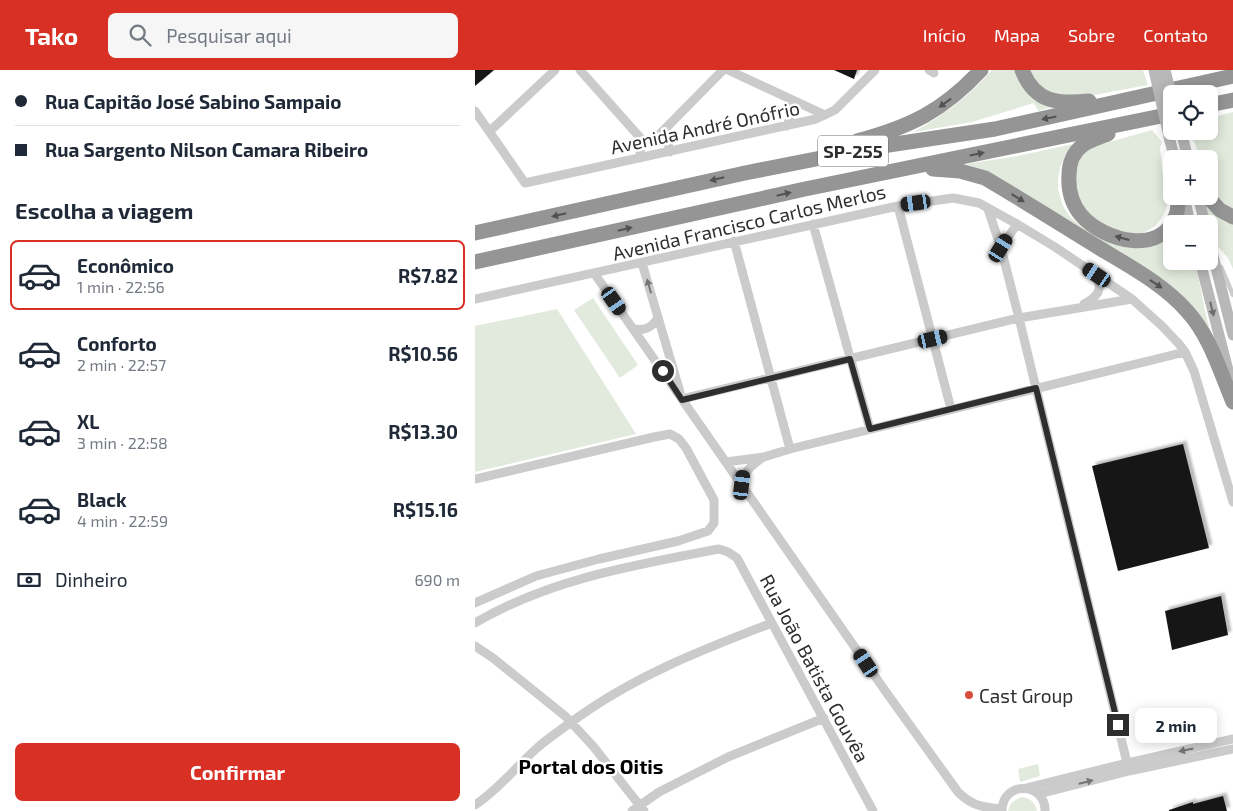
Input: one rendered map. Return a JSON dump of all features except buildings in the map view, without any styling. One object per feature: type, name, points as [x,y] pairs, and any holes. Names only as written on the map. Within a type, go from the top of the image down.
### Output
[{"type":"highway","points":[[745,173],[897,130],[945,103],[981,70]]},
{"type":"highway","points":[[1022,70],[1026,81],[1034,92],[1045,99],[1057,102],[1071,103],[1138,96]]},
{"type":"highway","points":[[1193,84],[1233,71]]},
{"type":"highway","name":"SP-255","points":[[475,233],[745,173],[881,146],[995,128],[1233,76]]},
{"type":"highway","points":[[1218,104],[1233,100]]},
{"type":"highway","points":[[1218,106],[1233,105]]},
{"type":"highway","name":"SP-255","points":[[475,262],[854,179],[1163,116]]},
{"type":"highway","points":[[1150,118],[1084,144],[1075,153],[1071,162],[1069,192],[1087,221],[1118,238],[1140,241],[1158,235],[1169,226],[1177,212],[1177,205]]},
{"type":"highway","points":[[854,179],[936,169],[961,171],[985,178],[1129,266],[1167,292],[1187,311],[1199,327],[1212,352],[1233,402]]},
{"type":"highway","points":[[1215,205],[1233,218]]},
{"type":"main road","points":[[1154,70],[1173,150]]},
{"type":"main road","points":[[1165,70],[1169,85]]},
{"type":"main road","points":[[1202,270],[1233,392]]},
{"type":"main road","points":[[1217,270],[1233,335]]},
{"type":"street","points":[[475,111],[490,131],[555,70]]},
{"type":"street","points":[[580,70],[644,142]]},
{"type":"street","points":[[640,158],[640,148],[644,142],[659,138],[723,70]]},
{"type":"street","points":[[728,70],[825,115]]},
{"type":"street","name":"Avenida André Onófrio","points":[[490,131],[525,183],[816,119],[835,110],[875,70]]},
{"type":"street","points":[[787,98],[791,109],[791,117],[787,126]]},
{"type":"street","points":[[659,138],[668,143],[670,152]]},
{"type":"street","name":"Avenida Francisco Carlos Merlos","points":[[475,299],[898,206],[953,198],[979,204],[1055,247],[1132,299],[1162,326],[1185,352],[1194,371],[1233,502]]},
{"type":"street","points":[[898,206],[951,409]]},
{"type":"street","points":[[988,208],[1001,248],[1019,318],[1128,767]]},
{"type":"street","points":[[813,224],[870,429]]},
{"type":"street","points":[[1001,248],[1017,224]]},
{"type":"street","points":[[734,241],[790,449]]},
{"type":"street","points":[[642,263],[682,400]]},
{"type":"street","points":[[595,273],[886,692],[958,792],[968,801],[981,807],[1002,810],[1007,796],[1012,791],[1128,767],[1233,749]]},
{"type":"street","points":[[1077,308],[1097,296],[1099,287],[1097,275]]},
{"type":"street","points":[[682,400],[1019,318],[1132,299]]},
{"type":"street","points":[[633,329],[641,331],[649,329],[658,318]]},
{"type":"street","points":[[726,462],[764,457],[870,429],[1185,352]]},
{"type":"street","points":[[475,480],[670,434],[679,439],[686,448],[714,500],[714,523],[709,530],[678,541],[536,576],[475,604]]},
{"type":"street","points":[[742,485],[743,475],[764,457]]},
{"type":"street","name":"Rua João Batista Gouvêa","points":[[475,623],[532,594],[568,582],[719,549],[728,552],[737,558],[873,811]]},
{"type":"street","points":[[475,805],[490,794],[537,748],[571,722],[626,687],[673,662],[772,623]]},
{"type":"street","points":[[475,646],[493,658],[571,722],[593,746],[639,809],[659,792],[728,757],[824,718]]},
{"type":"street","points":[[1039,794],[1128,767],[1233,739]]},
{"type":"street","points":[[1217,743],[1220,752]]},
{"type":"street","points":[[1026,788],[1039,794],[1043,800],[1045,811]]},
{"type":"lane","points":[[1218,263],[1233,295]]},
{"type":"shaded area","points":[[992,70],[1016,70],[1052,107],[1038,111],[1034,103],[972,122],[914,132],[956,104]]},
{"type":"shaded area","points":[[1026,70],[1143,70],[1148,85],[1067,100],[1047,95]]},
{"type":"shaded area","points":[[1233,112],[1233,213],[1218,198],[1218,150],[1197,150],[1193,140],[1218,140],[1218,116]]},
{"type":"shaded area","points":[[1152,130],[1162,142],[1160,148],[1163,205],[1167,205],[1161,219],[1155,226],[1139,234],[1118,234],[1081,211],[1074,174],[1084,149]]},
{"type":"shaded area","points":[[1073,144],[1065,155],[1058,179],[1058,190],[1063,206],[1071,218],[1083,227],[1150,243],[1163,226],[1163,270],[1197,270],[1206,315],[1220,366],[1191,311],[987,171],[966,164],[1012,157]]},
{"type":"shaded area","points":[[1179,205],[1183,215],[1172,215]]},
{"type":"shaded area","points":[[1205,205],[1211,205],[1233,222],[1233,269],[1228,258],[1218,247],[1218,215],[1207,215]]},
{"type":"shaded area","points":[[593,298],[638,365],[620,378],[574,310]]},
{"type":"shaded area","points":[[557,309],[636,434],[475,472],[475,326]]},
{"type":"shaded area","points":[[1038,764],[1040,776],[1020,782],[1018,769]]},
{"type":"shaded area","points":[[1021,797],[1032,801],[1037,811],[1008,811],[1011,803]]},
{"type":"place","name":"Cast Group","points":[[969,695]]},
{"type":"district","name":"Portal dos Oitis","points":[[591,766]]},
{"type":"route","points":[[663,371],[682,400],[850,359],[870,429],[1036,388],[1118,725]]}]
